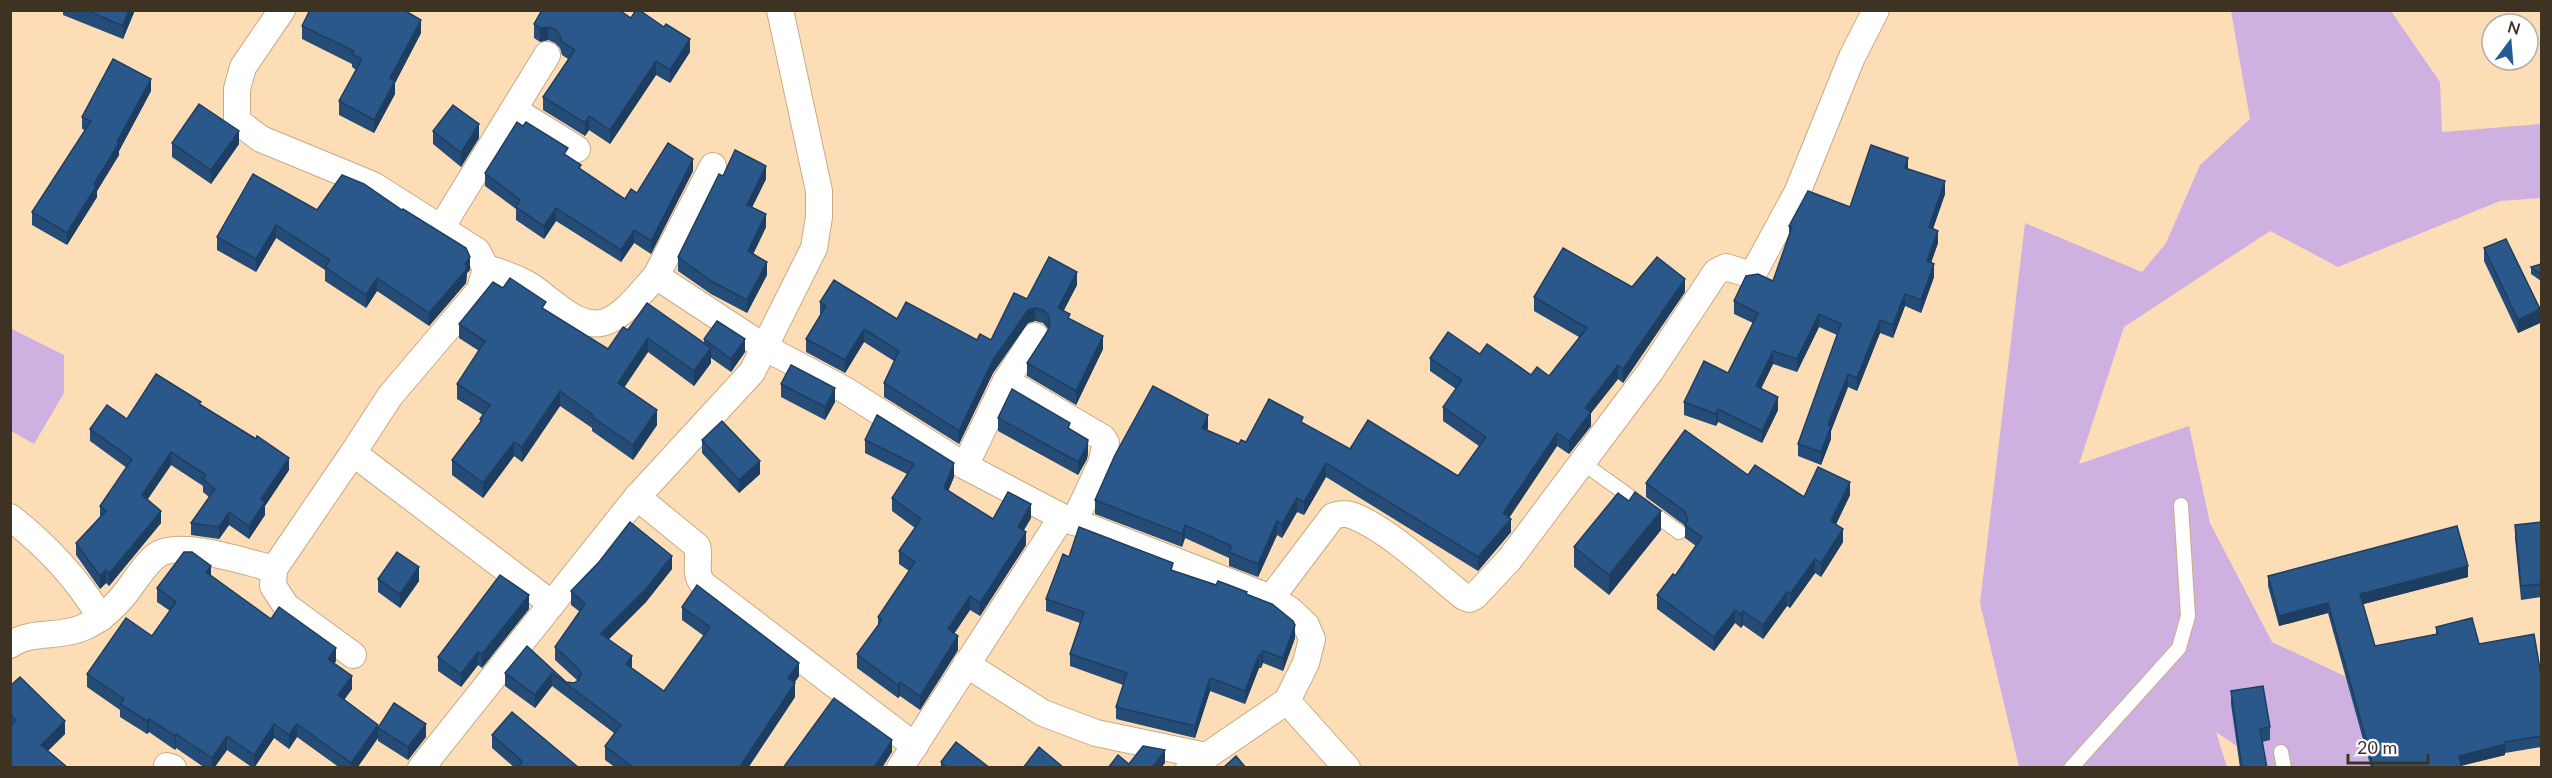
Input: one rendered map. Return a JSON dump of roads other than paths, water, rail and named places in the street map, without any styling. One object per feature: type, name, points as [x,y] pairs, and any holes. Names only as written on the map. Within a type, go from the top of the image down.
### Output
[{"type":"street","points":[[282,10],[243,67],[237,89],[237,121],[261,139],[373,185],[477,251],[486,268],[480,290],[390,396],[274,569],[273,586],[286,606],[353,655]]},
{"type":"street","points":[[421,768],[526,646],[552,604],[637,497],[752,372],[814,248],[819,217],[819,191],[780,10]]},
{"type":"street","points":[[1271,598],[1333,516],[1340,514],[1350,515],[1393,539],[1469,599],[1475,596],[1509,560],[1583,463],[1650,372],[1716,272],[1726,267],[1748,274],[1754,272],[1797,193],[1852,57],[1876,10]]},
{"type":"street","points":[[441,228],[547,55]]},
{"type":"street","points":[[514,110],[577,149]]},
{"type":"street","points":[[486,268],[507,274],[528,285],[568,314],[587,322],[604,322],[619,314],[656,276],[713,165]]},
{"type":"street","points":[[656,276],[764,347],[845,390],[965,466],[1068,520],[1271,598],[1290,610],[1306,625],[1312,639],[1306,663],[1287,701],[1198,762],[1096,733],[1043,713],[966,664]]},
{"type":"street","points":[[965,466],[1006,381],[1035,336]]},
{"type":"street","points":[[900,768],[966,664],[1068,520],[1101,464],[1106,443],[1103,438],[1006,381]]},
{"type":"street","points":[[353,453],[552,604]]},
{"type":"street","points":[[637,497],[697,546],[697,575],[703,584],[915,746]]},
{"type":"street","points":[[10,517],[39,540],[63,565],[82,587],[101,618]]},
{"type":"street","points":[[10,645],[34,636],[81,629],[101,618],[115,606],[158,554],[174,549],[274,569]]},
{"type":"street","points":[[1287,701],[1347,768]]},
{"type":"lane","points":[[1583,463],[1679,532]]},
{"type":"lane","points":[[2071,768],[2179,648],[2188,616],[2181,505]]},
{"type":"lane","points":[[2281,752],[2284,768]]}]
